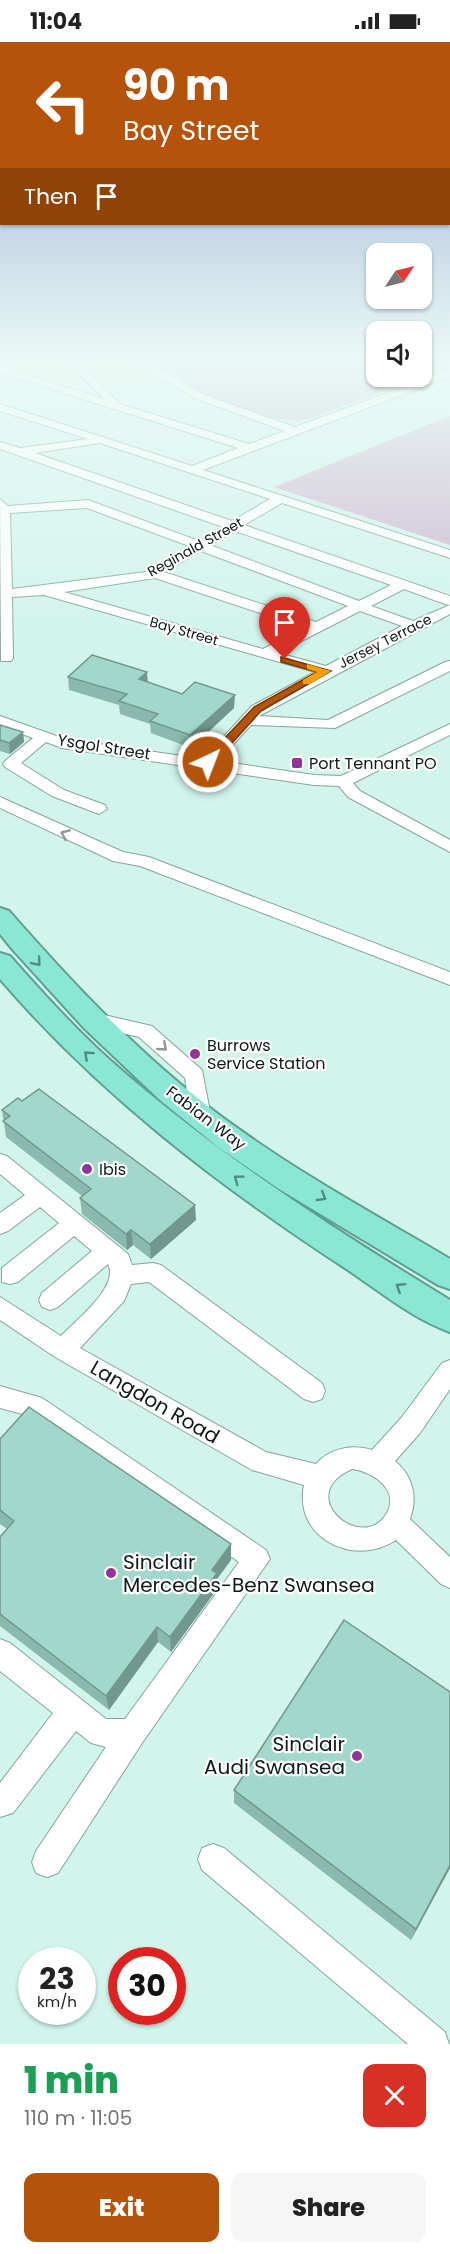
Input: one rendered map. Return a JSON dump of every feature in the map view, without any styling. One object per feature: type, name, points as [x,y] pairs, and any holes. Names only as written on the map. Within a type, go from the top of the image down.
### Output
[{"type":"highway","name":"Fabian Way","points":[[0,916],[41,966],[91,1019],[201,1117],[286,1176],[450,1275]]},
{"type":"highway","name":"Fabian Way","points":[[0,962],[66,1035],[174,1131],[271,1204],[450,1318]]},
{"type":"street","points":[[30,455],[450,601]]},
{"type":"street","points":[[148,455],[194,469],[278,500],[450,554]]},
{"type":"street","points":[[194,469],[230,455]]},
{"type":"street","name":"Reginald Street","points":[[2,594],[43,591],[153,573],[278,500]]},
{"type":"street","points":[[6,658],[2,594],[1,507],[88,504],[413,626]]},
{"type":"street","points":[[153,573],[317,627]]},
{"type":"street","points":[[264,654],[402,585]]},
{"type":"street","name":"Bay Street","points":[[43,591],[326,671]]},
{"type":"street","name":"Jersey Terrace","points":[[208,762],[257,709],[326,671],[450,609]]},
{"type":"street","points":[[247,720],[330,725],[450,665]]},
{"type":"street","name":"Ysgol Street","points":[[0,721],[62,743],[208,762],[314,780],[344,781],[450,729]]},
{"type":"street","points":[[44,736],[11,764],[58,793],[99,809]]},
{"type":"street","points":[[344,781],[354,794],[450,847]]},
{"type":"street","points":[[0,802],[119,857],[143,861],[450,979]]},
{"type":"street","points":[[2,1167],[120,1261],[123,1276],[116,1294],[63,1350]]},
{"type":"street","points":[[0,1225],[40,1195]]},
{"type":"street","points":[[10,1275],[74,1223]]},
{"type":"street","points":[[50,1300],[108,1251]]},
{"type":"street","points":[[123,1276],[153,1272],[313,1391]]},
{"type":"street","name":"Langdon Road","points":[[0,1307],[63,1350],[261,1462],[319,1477]]},
{"type":"street","points":[[378,1462],[411,1425],[450,1370]]},
{"type":"street","points":[[0,1397],[33,1406],[256,1559],[132,1733],[47,1862]]},
{"type":"street","points":[[351,1456],[365,1457],[378,1462],[390,1471],[398,1483],[402,1496],[402,1510],[396,1522],[386,1532],[373,1538],[358,1540],[343,1536],[330,1528],[320,1517],[315,1504],[314,1490],[319,1477],[332,1463],[351,1456]]},
{"type":"street","points":[[396,1522],[450,1575]]},
{"type":"street","points":[[0,1653],[100,1732],[132,1733]]},
{"type":"street","points":[[3,1803],[73,1711]]},
{"type":"street","points":[[213,1859],[433,2044]]},
{"type":"shaded area","points":[[352,455],[450,455],[450,545],[274,487]]},
{"type":"building","points":[[92,655],[147,672],[139,679],[182,694],[195,682],[235,695],[190,735],[150,721],[158,714],[119,701],[127,694],[68,677]]},
{"type":"building","points":[[0,725],[23,732],[9,743],[0,740]]},
{"type":"building","name":"Ibis","points":[[39,1089],[195,1205],[150,1244],[131,1230],[126,1234],[80,1198],[91,1189],[3,1121],[10,1116],[2,1110],[18,1098],[22,1101]]},
{"type":"building","name":"Sinclair Mercedes-Benz Swansea","points":[[29,1407],[231,1544],[212,1570],[217,1573],[170,1637],[157,1627],[106,1696],[0,1614],[0,1537],[14,1521],[0,1510],[0,1439]]},
{"type":"building","name":"Sinclair Audi Swansea","points":[[344,1620],[450,1692],[450,1865],[416,1929],[234,1790]]},
{"type":"slow traffic","points":[[306,682],[326,671],[310,667]]},
{"type":"place","name":"Port Tennant PO","points":[[297,763]]},
{"type":"place","name":"Burrows Service Station","points":[[195,1054]]},
{"type":"place","name":"Ibis","points":[[87,1169]]},
{"type":"place","name":"Sinclair Mercedes-Benz Swansea","points":[[111,1573]]},
{"type":"place","name":"Sinclair Audi Swansea","points":[[357,1756]]},
{"type":"route","points":[[208,762],[257,709],[326,671],[285,659]]}]
